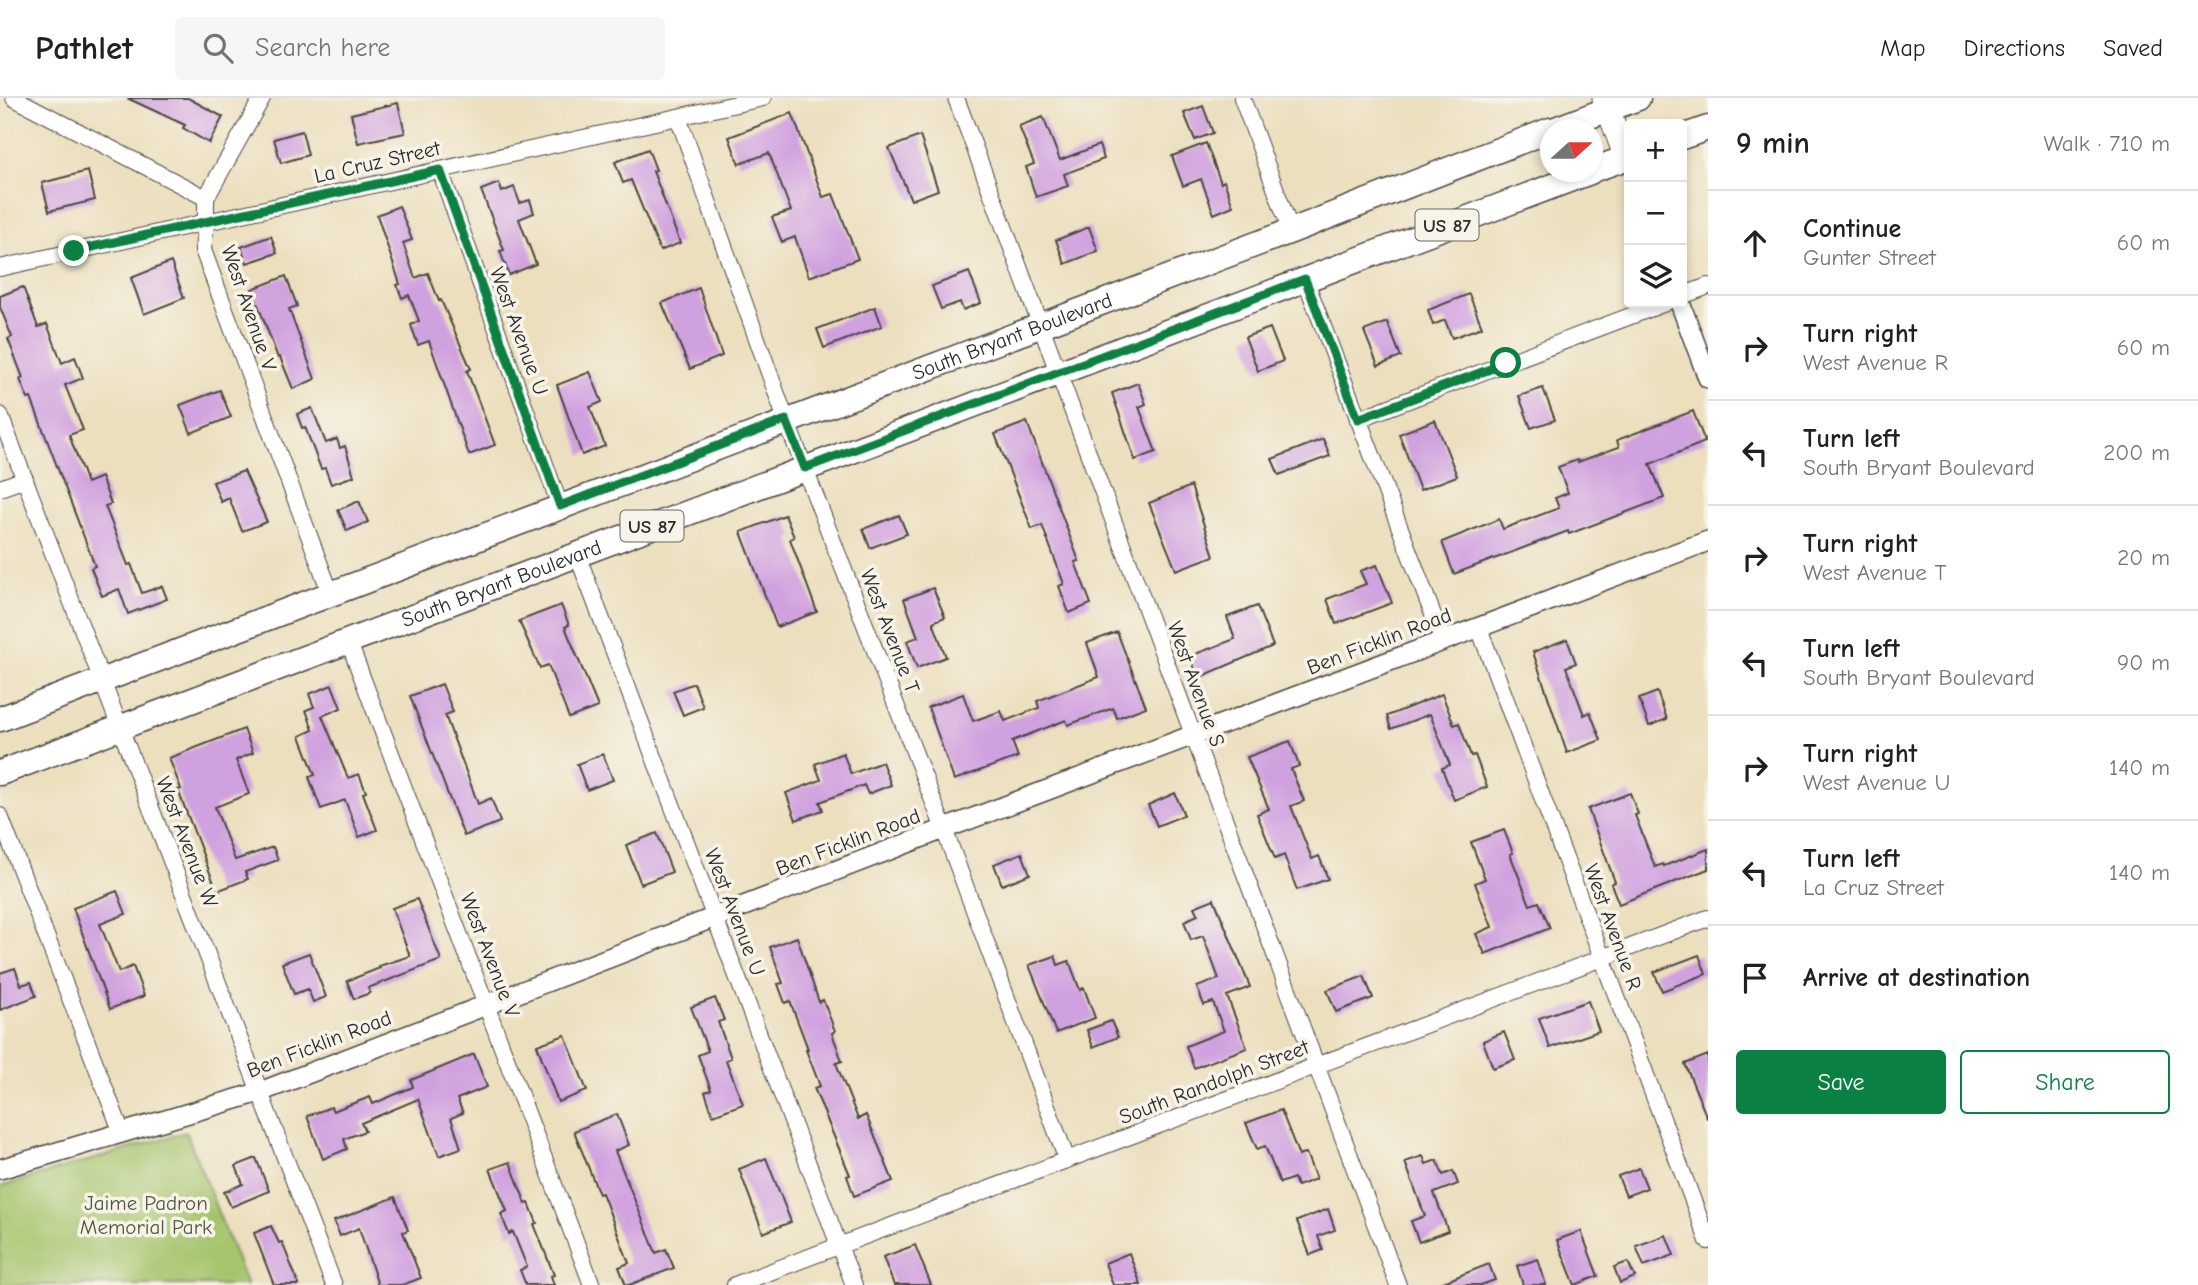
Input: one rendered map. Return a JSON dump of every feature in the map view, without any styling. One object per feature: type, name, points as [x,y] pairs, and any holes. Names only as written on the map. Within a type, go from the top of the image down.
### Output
[{"type":"main road","name":"South Bryant Boulevard","points":[[1574,119],[1606,103],[1638,98]]},
{"type":"main road","points":[[1606,103],[1624,150]]},
{"type":"main road","points":[[1687,135],[1708,128]]},
{"type":"main road","name":"South Bryant Boulevard","points":[[0,719],[1540,135]]},
{"type":"main road","name":"South Bryant Boulevard","points":[[1603,168],[1624,162]]},
{"type":"main road","name":"South Bryant Boulevard","points":[[0,773],[1562,182]]},
{"type":"street","points":[[14,98],[206,198],[262,98]]},
{"type":"street","name":"La Cruz Street","points":[[0,268],[763,98]]},
{"type":"street","name":"West Avenue S","points":[[956,98],[1398,1285]]},
{"type":"street","points":[[1242,98],[1291,231]]},
{"type":"street","name":"West Avenue T","points":[[678,117],[786,420],[944,829],[1067,1160]]},
{"type":"street","name":"West Avenue U","points":[[440,170],[560,506]]},
{"type":"street","name":"West Avenue V","points":[[206,198],[203,250],[330,592]]},
{"type":"street","points":[[1305,279],[1443,641]]},
{"type":"street","points":[[1687,294],[1708,286]]},
{"type":"street","points":[[1358,419],[1652,308]]},
{"type":"street","points":[[1682,308],[1708,378]]},
{"type":"street","name":"West Avenue W","points":[[0,415],[334,1285]]},
{"type":"street","points":[[0,488],[25,479]]},
{"type":"street","name":"Ben Ficklin Road","points":[[0,1169],[260,1092],[944,829],[1708,541]]},
{"type":"street","name":"West Avenue U","points":[[577,554],[853,1285]]},
{"type":"street","name":"West Avenue R","points":[[1479,628],[1708,1241]]},
{"type":"street","name":"West Avenue V","points":[[348,640],[593,1285]]},
{"type":"street","points":[[0,817],[122,1133]]},
{"type":"street","name":"South Randolph Street","points":[[735,1285],[1708,918]]},
{"type":"green space","name":"Jaime Padron Memorial Park","points":[[186,1132],[247,1285],[0,1285],[0,1187]]},
{"type":"building","points":[[127,98],[188,98],[223,117],[209,143],[183,128],[185,125]]},
{"type":"building","points":[[398,103],[405,133],[358,143],[351,114]]},
{"type":"building","points":[[1203,106],[1213,133],[1195,140],[1184,113]]},
{"type":"building","points":[[792,113],[823,197],[833,194],[858,259],[809,277],[795,237],[782,242],[772,217],[791,211],[769,153],[739,164],[729,137]]},
{"type":"building","points":[[1043,117],[1060,160],[1099,145],[1104,159],[1064,174],[1068,186],[1036,197],[1026,167],[1034,164],[1019,126]]},
{"type":"building","points":[[302,131],[308,155],[281,163],[274,139]]},
{"type":"building","points":[[920,136],[938,190],[911,200],[889,148]]},
{"type":"building","points":[[1206,143],[1233,206],[1214,214],[1201,179],[1183,186],[1172,156]]},
{"type":"building","points":[[648,149],[656,170],[653,171],[680,243],[660,251],[631,180],[623,183],[615,162]]},
{"type":"building","points":[[88,171],[95,200],[49,211],[42,183]]},
{"type":"building","points":[[499,183],[502,192],[514,187],[520,203],[530,200],[534,213],[519,219],[536,264],[509,275],[500,251],[504,250],[481,190]]},
{"type":"building","points":[[399,206],[412,240],[403,243],[415,278],[428,273],[439,301],[441,300],[471,369],[467,371],[495,445],[469,455],[429,341],[418,345],[411,325],[419,321],[409,295],[402,298],[397,285],[400,284],[377,215]]},
{"type":"building","points":[[1089,227],[1098,251],[1065,264],[1056,240]]},
{"type":"building","points":[[271,236],[277,253],[247,263],[241,247]]},
{"type":"building","points":[[171,262],[184,298],[144,314],[131,278]]},
{"type":"building","points":[[969,272],[981,303],[963,310],[960,302],[941,309],[932,286]]},
{"type":"building","points":[[286,276],[297,306],[289,309],[315,379],[293,389],[280,357],[278,358],[252,289]]},
{"type":"building","points":[[23,287],[38,327],[47,324],[62,363],[75,357],[83,378],[65,385],[83,430],[69,435],[87,483],[101,477],[111,504],[105,506],[142,593],[162,586],[167,599],[128,614],[119,589],[102,596],[91,568],[95,566],[31,398],[28,399],[20,379],[23,378],[8,339],[12,337],[0,307],[0,296]]},
{"type":"building","points":[[699,288],[722,356],[690,369],[662,303]]},
{"type":"building","points":[[1469,294],[1482,327],[1452,338],[1445,320],[1433,325],[1428,310]]},
{"type":"building","points":[[875,307],[882,326],[824,348],[817,329]]},
{"type":"building","points":[[1387,322],[1401,357],[1378,366],[1364,331]]},
{"type":"building","points":[[1270,328],[1283,361],[1258,371],[1245,337]]},
{"type":"building","points":[[590,372],[602,402],[590,407],[605,446],[582,455],[557,385]]},
{"type":"building","points":[[1138,383],[1146,404],[1139,407],[1156,452],[1135,460],[1112,393]]},
{"type":"building","points":[[1543,388],[1555,420],[1531,428],[1519,396]]},
{"type":"building","points":[[220,390],[231,417],[191,433],[180,405]]},
{"type":"building","points":[[312,408],[326,443],[337,439],[340,448],[345,446],[354,476],[331,484],[325,468],[321,469],[305,427],[302,428],[297,414]]},
{"type":"building","points":[[1693,411],[1705,442],[1650,464],[1664,498],[1454,574],[1442,542],[1499,519],[1503,529],[1559,508],[1555,498],[1568,493],[1558,467],[1619,447],[1617,440]]},
{"type":"building","points":[[1435,420],[1457,476],[1420,490],[1399,434]]},
{"type":"building","points":[[1027,422],[1079,561],[1075,562],[1091,604],[1069,613],[1059,586],[1064,584],[1042,525],[1032,529],[995,434]]},
{"type":"building","points":[[1323,439],[1330,456],[1279,475],[1272,459]]},
{"type":"building","points":[[244,471],[267,522],[242,531],[229,498],[221,502],[213,482]]},
{"type":"building","points":[[1191,486],[1214,556],[1176,570],[1149,503]]},
{"type":"building","points":[[359,501],[368,522],[347,531],[338,510]]},
{"type":"building","points":[[785,515],[794,537],[790,539],[817,612],[777,627],[741,532]]},
{"type":"building","points":[[899,515],[907,534],[870,548],[863,529]]},
{"type":"building","points":[[1377,565],[1392,603],[1336,624],[1327,599],[1366,584],[1360,571]]},
{"type":"building","points":[[933,588],[945,617],[933,622],[946,657],[917,668],[907,641],[918,637],[904,599]]},
{"type":"building","points":[[561,605],[569,625],[565,627],[598,707],[569,718],[548,665],[540,668],[519,621]]},
{"type":"building","points":[[1257,606],[1273,646],[1198,678],[1190,656],[1235,639],[1227,617]]},
{"type":"building","points":[[1117,632],[1146,707],[1117,718],[1113,708],[1068,725],[1066,720],[1012,741],[1018,757],[954,780],[928,707],[963,694],[973,721],[1001,711],[1005,721],[1039,708],[1037,701],[1099,677],[1087,643]]},
{"type":"building","points":[[1567,639],[1576,663],[1566,667],[1584,715],[1590,712],[1601,740],[1567,753],[1533,652]]},
{"type":"building","points":[[694,683],[703,707],[683,715],[673,691]]},
{"type":"building","points":[[442,684],[453,712],[445,715],[478,804],[491,798],[500,822],[464,836],[410,696]]},
{"type":"building","points":[[332,685],[341,708],[322,716],[348,778],[359,774],[377,830],[359,837],[345,800],[321,809],[309,777],[315,775],[300,736],[313,730],[306,710],[314,707],[309,694]]},
{"type":"building","points":[[1657,692],[1667,719],[1649,726],[1639,699]]},
{"type":"building","points":[[1442,694],[1454,725],[1459,723],[1471,756],[1475,755],[1487,787],[1454,800],[1442,768],[1450,765],[1430,714],[1391,729],[1387,716]]},
{"type":"building","points":[[244,729],[253,753],[236,760],[249,794],[215,807],[235,860],[273,847],[278,860],[245,872],[248,879],[217,891],[178,790],[181,789],[169,758]]},
{"type":"building","points":[[1290,741],[1299,766],[1291,769],[1304,801],[1291,806],[1312,859],[1319,856],[1328,879],[1297,890],[1284,855],[1275,859],[1257,814],[1269,809],[1247,757]]},
{"type":"building","points":[[843,753],[851,774],[882,762],[891,785],[868,794],[864,785],[820,802],[823,810],[796,820],[786,793],[821,780],[815,764]]},
{"type":"building","points":[[603,754],[613,780],[587,790],[577,764]]},
{"type":"building","points":[[1175,793],[1184,815],[1157,826],[1148,805]]},
{"type":"building","points":[[1630,793],[1638,814],[1635,815],[1655,867],[1708,849],[1708,869],[1619,904],[1611,884],[1615,882],[1588,809]]},
{"type":"building","points":[[1504,830],[1513,853],[1510,854],[1530,905],[1539,902],[1550,928],[1485,954],[1476,934],[1492,927],[1475,883],[1485,879],[1471,842]]},
{"type":"building","points":[[657,833],[672,872],[641,884],[626,845]]},
{"type":"building","points":[[1022,853],[1030,874],[1002,885],[994,864]]},
{"type":"building","points":[[117,891],[126,914],[100,924],[119,972],[133,966],[144,996],[110,1009],[73,908]]},
{"type":"building","points":[[417,899],[441,960],[368,988],[370,993],[354,999],[347,981],[380,968],[379,966],[410,956],[392,908]]},
{"type":"building","points":[[1214,899],[1250,987],[1227,996],[1247,1048],[1194,1068],[1186,1046],[1224,1031],[1213,1002],[1204,1005],[1197,987],[1219,979],[1203,936],[1191,940],[1184,921],[1198,915],[1194,907]]},
{"type":"building","points":[[797,937],[819,1002],[823,1000],[835,1031],[832,1033],[842,1061],[836,1063],[858,1119],[866,1115],[893,1181],[854,1196],[847,1176],[850,1175],[814,1088],[820,1086],[806,1050],[808,1049],[790,1001],[785,1003],[778,984],[783,983],[770,947]]},
{"type":"building","points":[[309,953],[326,997],[313,1002],[308,989],[294,994],[282,963]]},
{"type":"building","points":[[1699,955],[1706,974],[1662,991],[1654,972]]},
{"type":"building","points":[[1055,956],[1058,965],[1069,961],[1080,990],[1084,988],[1095,1018],[1056,1033],[1029,965]]},
{"type":"building","points":[[15,968],[21,985],[31,982],[36,996],[0,1010],[0,973]]},
{"type":"building","points":[[1364,976],[1373,998],[1336,1012],[1327,990]]},
{"type":"building","points":[[715,998],[724,1020],[718,1022],[731,1058],[726,1060],[743,1104],[713,1115],[705,1092],[711,1090],[698,1055],[708,1051],[691,1007]]},
{"type":"building","points":[[1588,1001],[1599,1031],[1550,1048],[1539,1018]]},
{"type":"building","points":[[1111,1021],[1118,1037],[1093,1047],[1087,1030]]},
{"type":"building","points":[[1504,1032],[1515,1060],[1493,1068],[1483,1041]]},
{"type":"building","points":[[565,1035],[587,1091],[558,1102],[537,1045]]},
{"type":"building","points":[[474,1054],[487,1087],[457,1099],[463,1113],[451,1118],[461,1148],[439,1156],[418,1099],[361,1123],[365,1131],[344,1139],[347,1149],[323,1159],[307,1116],[331,1107],[333,1111],[370,1097],[373,1104],[413,1087],[411,1080]]},
{"type":"building","points":[[1708,1055],[1708,1118],[1707,1118],[1685,1064]]},
{"type":"building","points":[[1281,1110],[1299,1156],[1306,1153],[1316,1179],[1297,1186],[1294,1178],[1280,1183],[1265,1146],[1257,1149],[1246,1123]]},
{"type":"building","points":[[617,1114],[629,1145],[615,1151],[656,1253],[666,1249],[674,1268],[629,1285],[626,1285],[619,1267],[629,1263],[574,1131]]},
{"type":"building","points":[[1423,1156],[1426,1164],[1437,1160],[1443,1175],[1453,1171],[1458,1184],[1434,1193],[1448,1231],[1419,1242],[1411,1221],[1425,1216],[1405,1162]]},
{"type":"building","points":[[256,1158],[269,1191],[231,1207],[224,1192],[243,1184],[236,1166]]},
{"type":"building","points":[[766,1158],[791,1222],[763,1233],[739,1169]]},
{"type":"building","points":[[510,1162],[526,1204],[529,1203],[537,1223],[534,1224],[554,1275],[551,1276],[554,1285],[526,1285],[520,1270],[527,1267],[513,1232],[509,1234],[501,1214],[507,1211],[490,1169]]},
{"type":"building","points":[[1639,1168],[1647,1188],[1626,1196],[1618,1176]]},
{"type":"building","points":[[395,1197],[408,1230],[403,1232],[421,1278],[402,1285],[378,1285],[359,1228],[340,1236],[334,1221]]},
{"type":"building","points":[[1328,1209],[1335,1230],[1318,1236],[1323,1250],[1310,1255],[1297,1221]]},
{"type":"building","points":[[271,1226],[279,1243],[282,1242],[299,1285],[274,1285],[254,1233]]},
{"type":"building","points":[[1581,1231],[1598,1276],[1575,1285],[1557,1240]]},
{"type":"building","points":[[1666,1235],[1674,1255],[1644,1266],[1636,1246]]},
{"type":"building","points":[[915,1245],[931,1285],[894,1285],[883,1257]]},
{"type":"building","points":[[1129,1253],[1141,1285],[1113,1285],[1105,1263]]},
{"type":"building","points":[[1538,1259],[1546,1285],[1523,1285],[1517,1266]]},
{"type":"building","points":[[1628,1262],[1635,1277],[1620,1283],[1614,1267]]},
{"type":"building","points":[[1489,1264],[1495,1280],[1481,1285],[1436,1285]]},
{"type":"route","points":[[74,251],[440,170],[560,506],[786,420],[805,468],[1305,279],[1358,419],[1506,363]]}]
